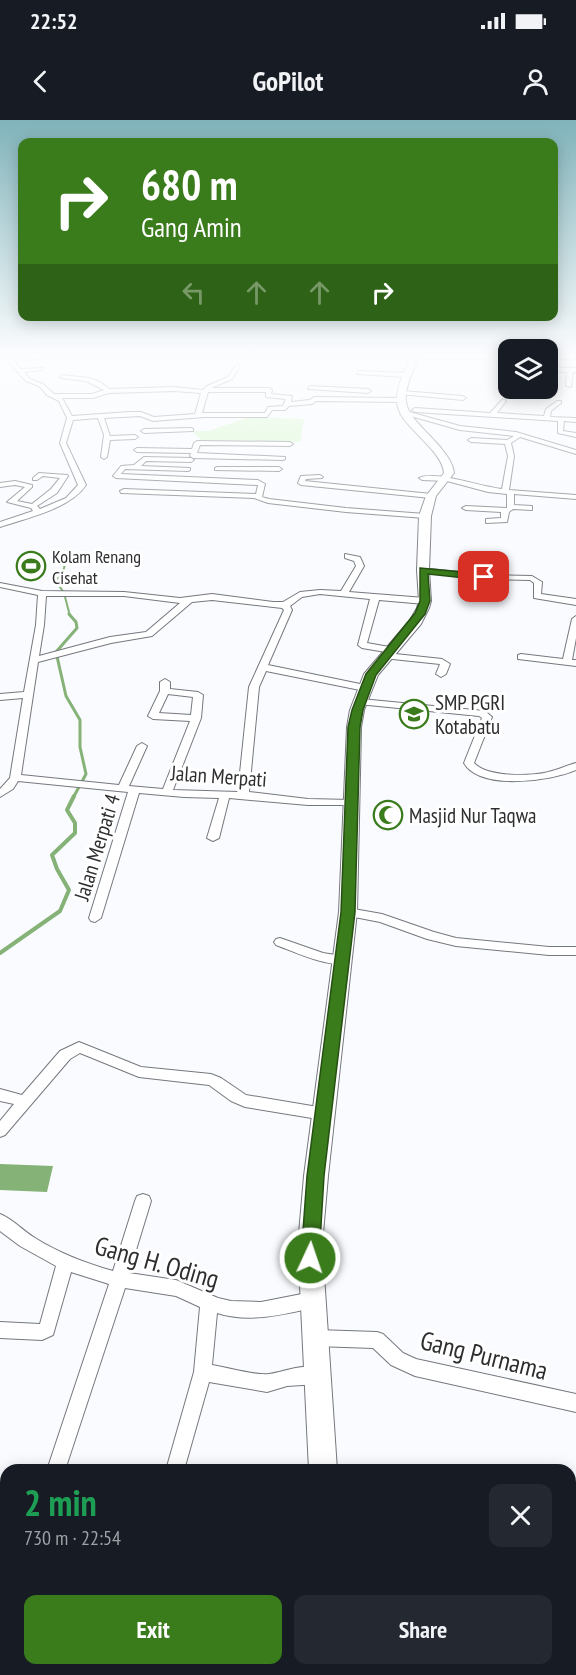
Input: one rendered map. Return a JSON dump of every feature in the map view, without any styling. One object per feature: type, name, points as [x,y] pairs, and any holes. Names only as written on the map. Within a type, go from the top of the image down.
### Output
[{"type":"main road","points":[[323,1464],[310,1245],[315,1176],[348,912],[354,727],[371,674],[416,621],[425,601],[423,570],[425,516],[431,496],[449,473],[448,465],[423,428]]},
{"type":"street","points":[[0,525],[36,509],[70,498],[79,492],[82,485],[63,443],[67,428]]},
{"type":"street","points":[[104,457],[108,438],[105,428]]},
{"type":"street","points":[[459,428],[519,435],[576,452]]},
{"type":"street","points":[[560,428],[560,432],[576,435]]},
{"type":"street","points":[[144,431],[191,430],[189,440]]},
{"type":"street","points":[[471,440],[508,442],[519,435]]},
{"type":"street","points":[[108,438],[135,437]]},
{"type":"street","points":[[489,521],[504,520],[508,509],[507,492],[511,456],[508,442]]},
{"type":"street","points":[[184,480],[197,443],[290,444]]},
{"type":"street","points":[[137,450],[193,455],[283,458]]},
{"type":"street","points":[[136,467],[144,459],[193,455]]},
{"type":"street","points":[[214,481],[221,456]]},
{"type":"street","points":[[188,469],[121,468],[116,476],[262,483],[268,479],[271,469]]},
{"type":"street","points":[[217,469],[279,469]]},
{"type":"street","points":[[41,474],[64,476],[54,491],[36,509],[11,502],[41,474]]},
{"type":"street","points":[[320,477],[304,477],[301,483],[431,496]]},
{"type":"street","points":[[132,478],[124,491],[258,496],[260,499],[273,502],[425,516]]},
{"type":"street","points":[[422,478],[445,479],[483,489],[507,492],[576,497]]},
{"type":"street","points":[[0,485],[32,481]]},
{"type":"street","points":[[258,496],[262,483]]},
{"type":"street","points":[[0,492],[15,497]]},
{"type":"street","points":[[466,508],[529,508]]},
{"type":"street","points":[[344,594],[360,566],[357,559],[348,556]]},
{"type":"street","points":[[423,570],[484,577],[533,578],[538,584],[537,596],[576,602]]},
{"type":"street","points":[[0,585],[52,594],[124,594],[184,601],[212,597],[273,605],[285,604],[292,598],[306,594],[344,594],[425,601]]},
{"type":"street","points":[[0,794],[15,778],[40,626],[42,593]]},
{"type":"street","points":[[375,597],[362,645],[389,653],[442,662],[445,664],[441,674]]},
{"type":"street","points":[[33,661],[110,640],[149,634],[184,601]]},
{"type":"street","points":[[243,795],[253,693],[262,667],[288,610],[285,604]]},
{"type":"street","points":[[521,657],[571,662],[567,647],[575,631],[576,619]]},
{"type":"street","points":[[262,667],[335,681],[363,695],[482,713],[487,717],[469,763],[473,769],[482,773],[526,779],[546,777],[576,766]]},
{"type":"street","points":[[168,792],[196,718],[197,694],[165,687],[153,716],[196,718]]},
{"type":"street","points":[[0,697],[30,694]]},
{"type":"street","name":"Jalan Merpati 4","points":[[95,918],[142,746]]},
{"type":"street","name":"Jalan Merpati","points":[[15,778],[168,792],[351,803]]},
{"type":"street","points":[[213,838],[225,795]]},
{"type":"street","points":[[348,912],[382,918],[444,940],[576,951]]},
{"type":"street","points":[[280,942],[322,957],[343,960]]},
{"type":"street","points":[[0,1131],[65,1055],[79,1047],[139,1072],[211,1080],[220,1084],[234,1098],[324,1114]]},
{"type":"street","points":[[0,1095],[24,1101]]},
{"type":"street","points":[[58,1464],[98,1347],[143,1201]]},
{"type":"street","name":"Gang H. Oding","points":[[0,1221],[38,1251],[65,1262],[118,1279],[177,1289],[209,1304],[228,1309],[251,1310],[312,1300]]},
{"type":"street","points":[[0,1330],[42,1332],[47,1329],[65,1262]]},
{"type":"street","points":[[177,1464],[203,1372],[209,1304]]},
{"type":"street","name":"Gang Purnama","points":[[316,1338],[377,1340],[397,1359],[415,1367],[576,1403]]},
{"type":"street","points":[[203,1372],[267,1383],[287,1377],[318,1375]]},
{"type":"shaded area","points":[[218,428],[303,428],[300,442],[202,440],[191,431],[208,431]]},
{"type":"shaded area","points":[[0,1164],[53,1166],[47,1192],[0,1190]]},
{"type":"waterway","points":[[61,556],[65,566],[56,581],[64,593],[70,615]]},
{"type":"waterway","points":[[70,615],[76,622],[77,628],[56,652],[66,696],[80,720],[80,747],[86,774],[73,798]]},
{"type":"waterway","points":[[0,953],[60,911],[69,890],[52,855],[75,833],[75,823],[67,810],[73,798]]},
{"type":"place","name":"Kolam Renang Cisehat","points":[[31,566]]},
{"type":"place","name":"SMP PGRI Kotabatu","points":[[414,714]]},
{"type":"place","name":"Masjid Nur Taqwa","points":[[388,815]]},
{"type":"route","points":[[310,1258],[315,1176],[348,912],[354,727],[357,710],[371,674],[416,621],[423,608],[425,601],[423,570],[484,577]]}]
